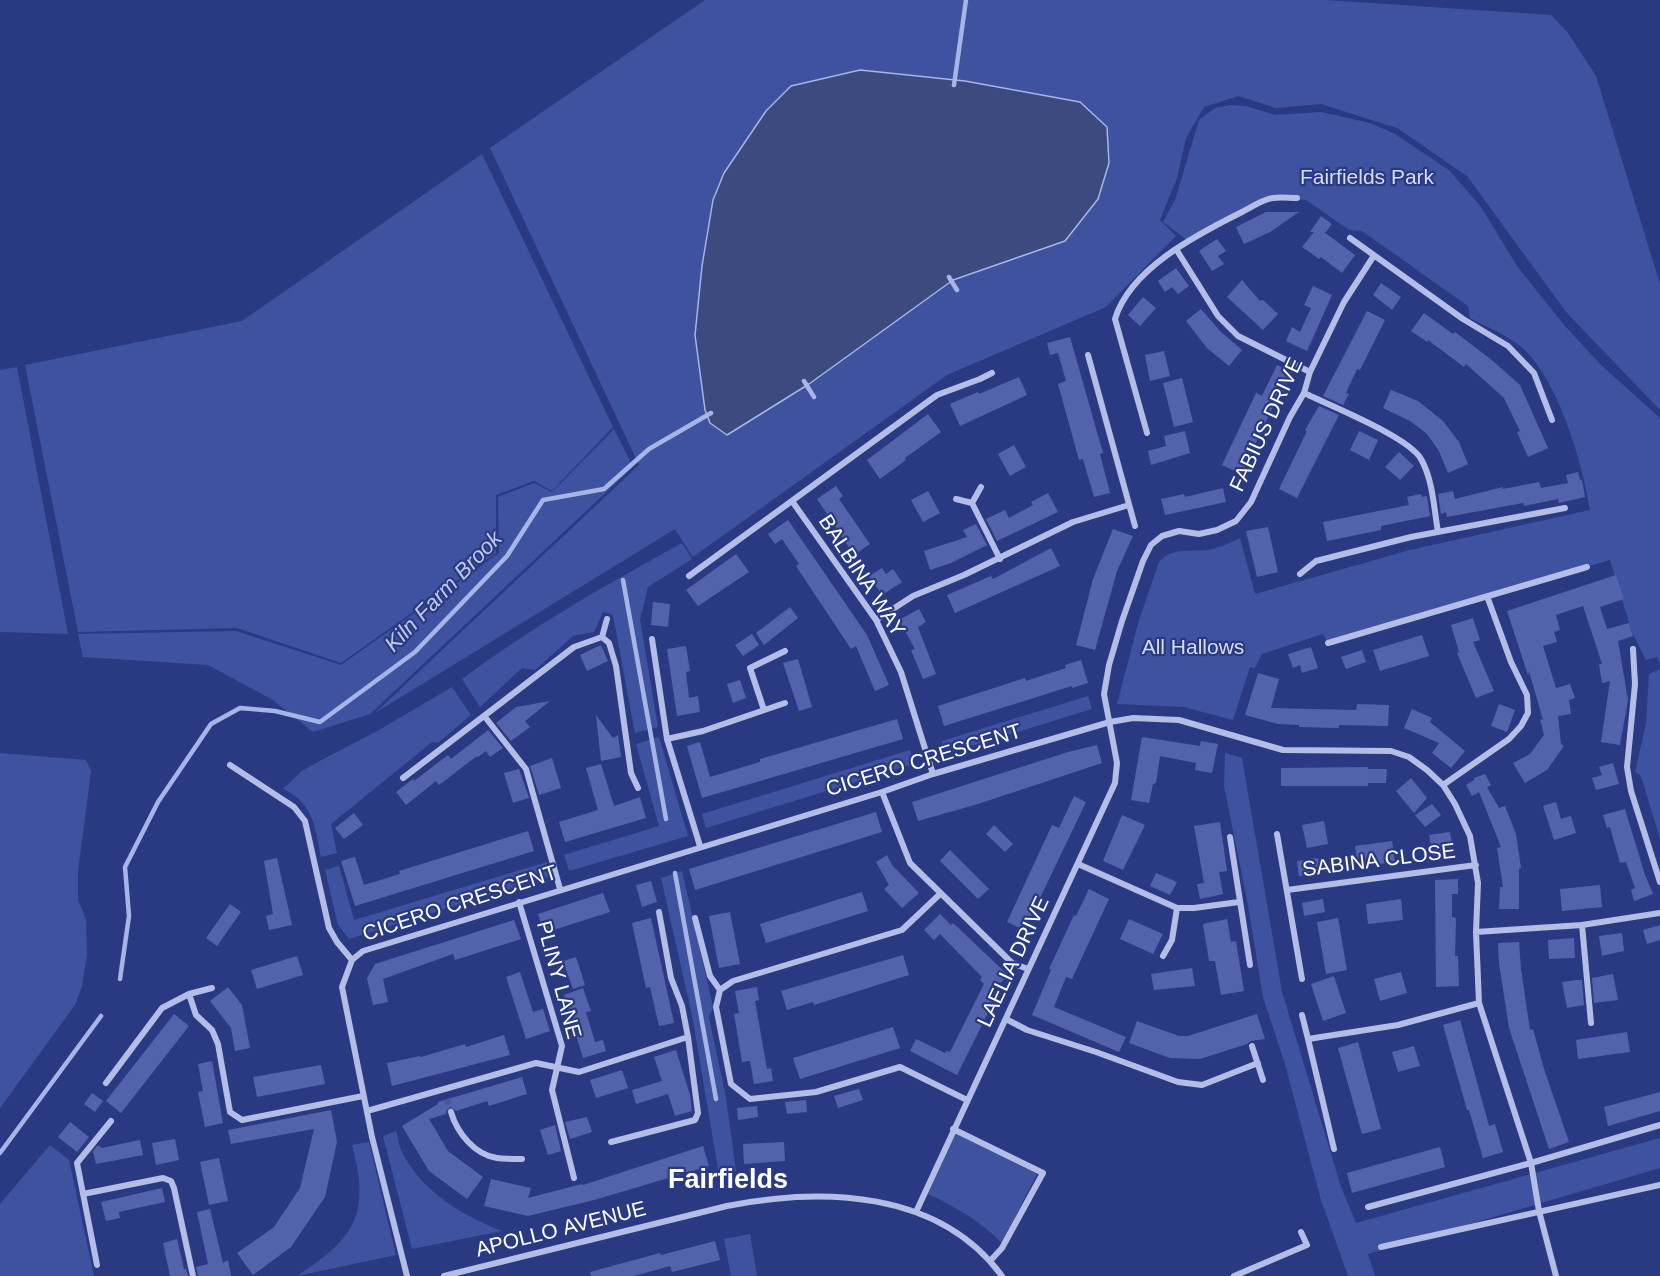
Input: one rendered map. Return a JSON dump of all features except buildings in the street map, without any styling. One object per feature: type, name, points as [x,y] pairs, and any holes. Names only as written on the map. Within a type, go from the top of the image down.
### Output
[{"type":"street","points":[[1147,433],[1115,319],[1118,307],[1147,271],[1176,249],[1209,229],[1271,198],[1297,198]]},
{"type":"street","points":[[1350,238],[1373,257],[1463,319],[1508,346],[1533,373],[1552,420]]},
{"type":"street","points":[[1176,249],[1218,316],[1238,336],[1310,372]]},
{"type":"street","name":"FABIUS DRIVE","points":[[1110,722],[1104,694],[1109,665],[1143,561],[1151,545],[1162,536],[1179,531],[1199,534],[1217,530],[1236,521],[1251,502],[1290,417],[1304,393],[1310,372],[1344,302],[1373,257]]},
{"type":"street","points":[[1088,355],[1135,526]]},
{"type":"street","name":"BALBINA WAY","points":[[689,576],[937,395],[992,373]]},
{"type":"street","points":[[1304,393],[1401,440],[1421,457],[1429,478],[1438,532]]},
{"type":"street","points":[[972,503],[981,487]]},
{"type":"street","points":[[956,499],[972,503],[1000,559]]},
{"type":"street","name":"BALBINA WAY","points":[[792,501],[876,620],[901,672],[933,774]]},
{"type":"street","points":[[876,620],[913,596],[1000,559],[1073,522],[1129,505]]},
{"type":"street","points":[[1300,574],[1316,561],[1411,537],[1565,508]]},
{"type":"street","points":[[1328,643],[1587,567]]},
{"type":"street","points":[[1443,785],[1509,739],[1521,726],[1528,713],[1527,695],[1511,662],[1486,596]]},
{"type":"street","points":[[602,637],[607,619]]},
{"type":"street","points":[[403,778],[574,647],[602,637]]},
{"type":"street","points":[[602,637],[609,642],[616,666],[631,773],[638,788]]},
{"type":"street","points":[[652,639],[667,739],[699,846]]},
{"type":"street","points":[[1633,649],[1635,684],[1627,767],[1631,792],[1660,882]]},
{"type":"street","points":[[764,710],[750,668],[785,651]]},
{"type":"street","points":[[667,739],[703,731],[785,704]]},
{"type":"street","points":[[485,717],[526,770],[561,889]]},
{"type":"street","name":"CICERO CRESCENT","points":[[407,1276],[363,1096],[342,987],[352,960],[363,951],[699,846],[882,792],[933,774],[1110,722],[1133,718],[1179,720],[1283,750],[1391,751],[1409,757],[1443,785],[1470,836],[1478,883],[1476,932],[1479,1003],[1531,1163],[1539,1211],[1556,1276]]},
{"type":"street","name":"LAELIA DRIVE","points":[[916,1212],[1115,783],[1117,764],[1110,722]]},
{"type":"street","points":[[230,765],[294,807],[305,821],[329,928],[352,960]]},
{"type":"street","points":[[882,792],[910,863],[1012,963],[1028,969]]},
{"type":"street","name":"SABINA CLOSE","points":[[1277,834],[1302,979]]},
{"type":"street","points":[[1230,837],[1250,965]]},
{"type":"street","points":[[1078,864],[1177,908],[1239,902]]},
{"type":"street","name":"SABINA CLOSE","points":[[1287,890],[1476,865]]},
{"type":"street","points":[[940,894],[902,930],[733,981],[720,990],[716,1007],[731,1084],[750,1099],[816,1092],[900,1067],[967,1100]]},
{"type":"street","name":"PLINY LANE","points":[[519,902],[562,1046],[552,1090],[574,1178]]},
{"type":"street","points":[[1163,956],[1172,940],[1177,908]]},
{"type":"street","points":[[611,1142],[695,1120],[698,1113],[688,1037],[681,1006],[671,978],[659,912]]},
{"type":"street","points":[[1476,932],[1582,925],[1660,913]]},
{"type":"street","points":[[695,918],[710,976],[720,990]]},
{"type":"street","points":[[1582,925],[1591,1023]]},
{"type":"street","points":[[106,1083],[162,1008],[189,994],[212,988]]},
{"type":"street","points":[[189,994],[196,1015],[212,1030],[218,1044],[230,1112],[242,1120],[363,1096]]},
{"type":"street","points":[[1308,1039],[1398,1024],[1479,1003]]},
{"type":"street","points":[[1302,1015],[1334,1149]]},
{"type":"street","points":[[1006,1019],[1027,1030],[1178,1082],[1202,1085],[1258,1063]]},
{"type":"street","points":[[367,1112],[536,1063],[579,1072],[688,1037]]},
{"type":"street","points":[[1252,1046],[1263,1080]]},
{"type":"street","points":[[444,1091],[447,1099]]},
{"type":"street","points":[[451,1112],[464,1137],[482,1153],[496,1158],[522,1159]]},
{"type":"street","points":[[97,1265],[77,1162],[111,1121]]},
{"type":"street","points":[[1368,1207],[1660,1125]]},
{"type":"street","points":[[953,1129],[1043,1173],[1002,1248],[991,1260]]},
{"type":"street","points":[[83,1194],[163,1178],[171,1181],[193,1276]]},
{"type":"street","points":[[1381,1247],[1660,1185]]},
{"type":"street","name":"APOLLO AVENUE","points":[[444,1276],[727,1206],[765,1199],[832,1196],[897,1205],[916,1212],[953,1230],[991,1260],[1002,1276]]},
{"type":"street","points":[[1234,1276],[1307,1245],[1301,1232]]},
{"type":"green space","points":[[705,0],[1326,0],[1551,15],[1568,33],[1596,76],[1660,284],[1660,410],[1566,312],[1467,176],[1397,128],[1321,104],[1276,108],[1238,96],[1204,107],[1186,138],[1177,178],[1160,220],[1176,236],[1106,307],[947,375],[693,557],[675,529],[375,713],[639,465],[490,148]]},
{"type":"green space","name":"Fairfields Park","points":[[1230,105],[1246,106],[1275,115],[1321,112],[1370,123],[1395,134],[1450,171],[1481,207],[1517,266],[1564,325],[1601,365],[1660,418],[1660,664],[1657,657],[1646,660],[1632,632],[1610,560],[1328,643],[1323,634],[1262,654],[1255,668],[1250,667],[1233,720],[1184,707],[1117,704],[1139,620],[1159,562],[1169,554],[1212,549],[1240,538],[1255,594],[1410,550],[1590,510],[1581,468],[1565,419],[1543,374],[1530,356],[1511,339],[1470,318],[1468,306],[1362,231],[1349,230],[1306,200],[1271,198],[1188,241],[1163,222],[1175,200],[1199,120],[1215,108]]},
{"type":"green space","points":[[482,154],[613,427],[552,491],[534,481],[496,495],[496,553],[341,663],[237,628],[78,632],[25,365],[242,321]]},
{"type":"green space","points":[[17,367],[68,634],[0,632],[0,370]]},
{"type":"green space","points":[[614,429],[633,467],[370,714],[313,732],[273,700],[208,665],[83,657],[78,634],[236,631],[341,665],[499,553],[498,497],[534,483],[552,492]]},
{"type":"green space","points":[[682,543],[692,559],[648,587],[640,619],[658,727],[635,733],[613,615],[603,612],[594,632],[573,636],[535,670],[522,668],[480,707],[462,679],[542,624]]},
{"type":"green space","points":[[1660,669],[1660,839],[1641,776],[1635,772],[1646,724],[1649,674]]},
{"type":"green space","points":[[452,687],[471,715],[438,743],[432,742],[331,824],[337,853],[321,857],[315,826],[307,809],[301,801],[283,789],[302,771],[379,730]]},
{"type":"green space","points":[[1088,696],[1092,709],[946,754],[942,741]]},
{"type":"green space","points":[[659,737],[688,836],[569,871],[564,855],[659,826],[636,744]]},
{"type":"green space","points":[[910,750],[914,764],[706,828],[702,814]]},
{"type":"green space","points":[[0,753],[86,760],[91,771],[78,871],[78,900],[86,919],[87,955],[82,986],[75,1005],[0,1108]]},
{"type":"green space","points":[[1225,753],[1242,758],[1282,992],[1341,1187],[1356,1223],[1660,1138],[1660,1168],[1368,1254],[1375,1276],[1348,1276],[1321,1200],[1285,1064],[1263,997],[1248,905],[1224,786]]},
{"type":"green space","points":[[547,862],[551,876],[349,939],[338,925],[325,870],[339,866],[354,920]]},
{"type":"green space","points":[[682,871],[713,1007],[709,1017],[726,1098],[736,1171],[719,1175],[692,1015],[661,878]]},
{"type":"green space","points":[[396,1131],[403,1154],[421,1180],[459,1210],[502,1231],[412,1249],[383,1136]]},
{"type":"green space","points":[[956,1133],[1037,1174],[1002,1243],[967,1215],[928,1194]]},
{"type":"green space","points":[[369,1142],[396,1255],[297,1276],[333,1249],[345,1236],[353,1222],[360,1189],[352,1145]]},
{"type":"green space","points":[[50,1145],[69,1160],[94,1276],[0,1276],[0,1204]]},
{"type":"green space","points":[[750,1234],[757,1276],[731,1276],[724,1239]]},
{"type":"shaded area","points":[[860,70],[965,81],[1080,102],[1107,127],[1109,163],[1098,199],[1065,241],[953,280],[809,384],[727,435],[710,423],[705,410],[695,335],[702,266],[713,200],[724,173],[766,111],[791,86]]},
{"type":"waterway","name":"Kiln Farm Brook","points":[[954,85],[966,0]]},
{"type":"waterway","points":[[949,277],[957,290]]},
{"type":"waterway","points":[[804,381],[814,397]]},
{"type":"waterway","name":"Kiln Farm Brook","points":[[120,979],[129,916],[125,867],[158,802],[211,724],[240,708],[275,711],[320,722],[415,652],[507,556],[543,500],[604,489],[649,449],[711,413]]},
{"type":"waterway","points":[[623,580],[666,819]]},
{"type":"waterway","points":[[675,873],[716,1099]]},
{"type":"waterway","name":"Kiln Farm Brook","points":[[0,1153],[101,1016]]},
{"type":"tunnel","points":[[447,1099],[451,1112]]},
{"type":"district","name":"Fairfields","points":[[728,1181]]},
{"type":"park label","name":"All Hallows","points":[[1193,648]]}]
